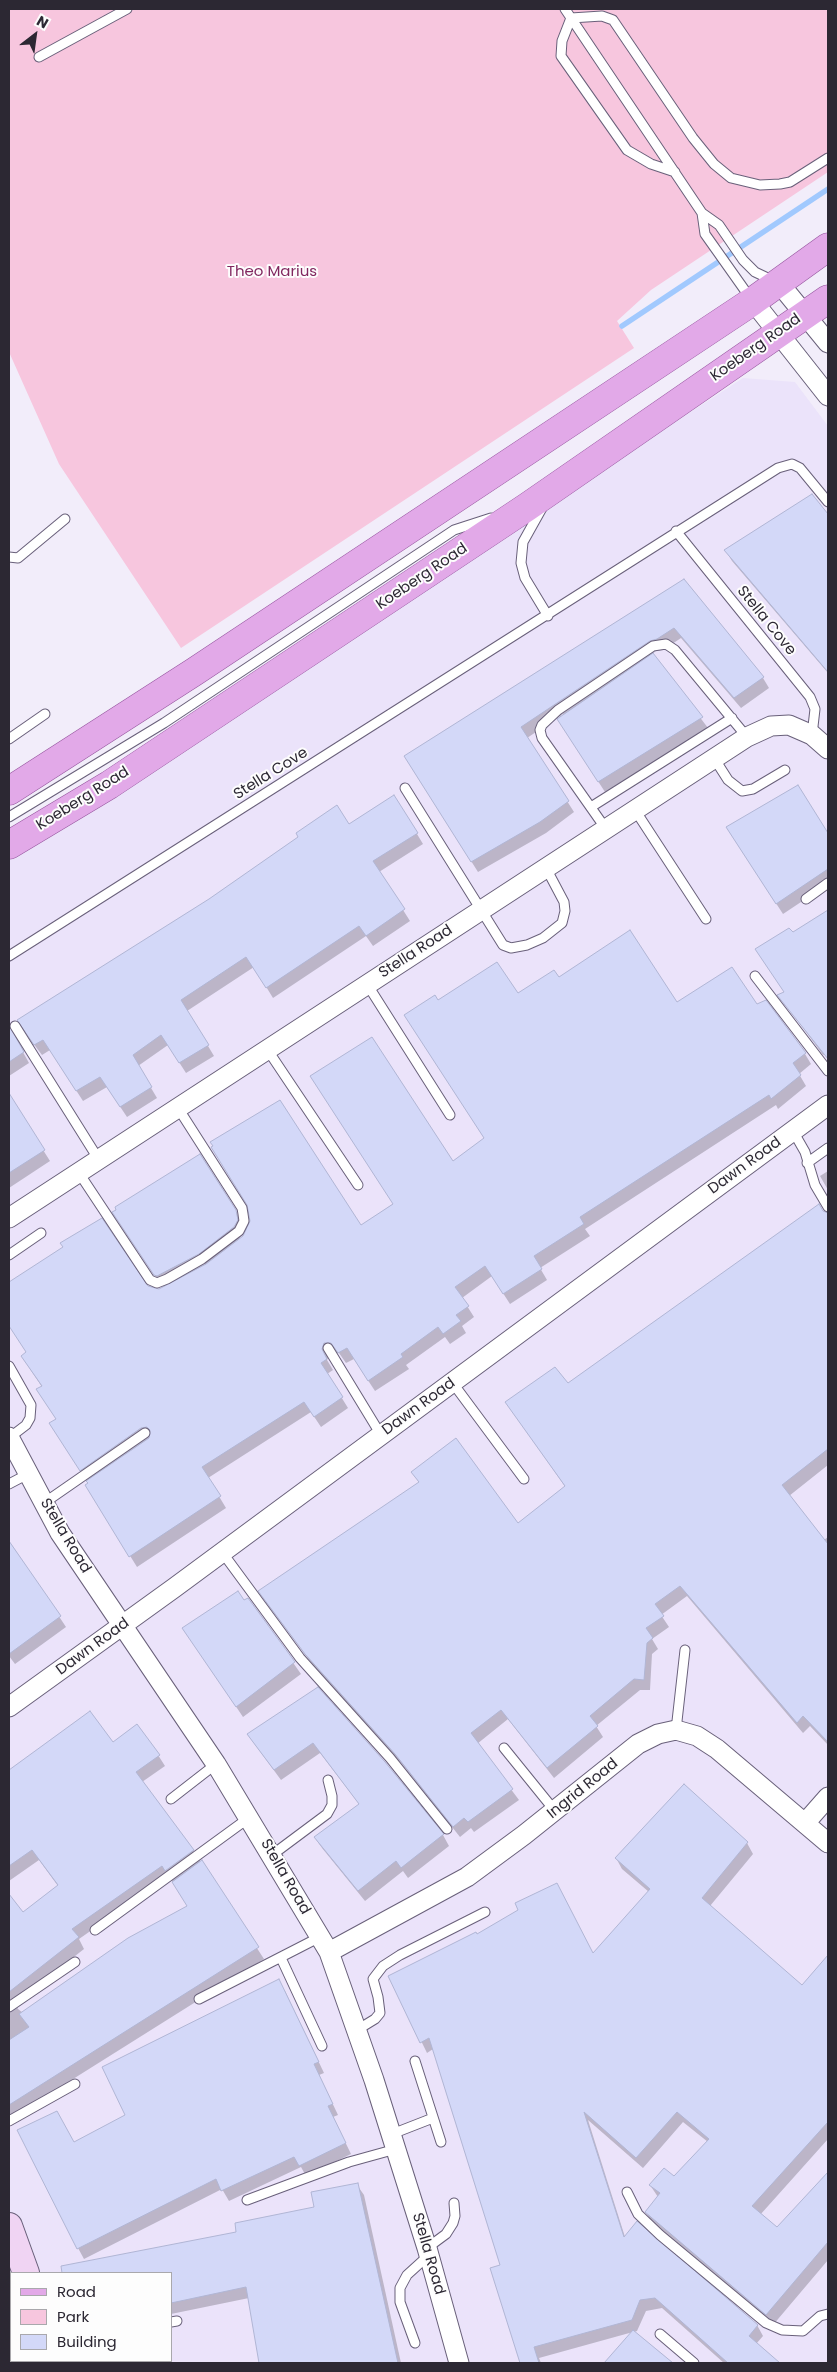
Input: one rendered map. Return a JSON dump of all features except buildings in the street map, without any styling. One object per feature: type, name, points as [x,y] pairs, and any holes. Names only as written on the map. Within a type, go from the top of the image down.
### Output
[{"type":"main road","points":[[9,791],[194,672],[753,301],[828,246]]},
{"type":"main road","name":"Koeberg Road","points":[[9,845],[117,779],[527,507],[828,299]]},
{"type":"main road","points":[[9,2226],[26,2272]]},
{"type":"street","points":[[779,283],[828,343]]},
{"type":"street","points":[[753,301],[828,396]]},
{"type":"street","name":"Stella Road","points":[[9,1218],[747,736],[771,726],[789,725],[823,742]]},
{"type":"street","name":"Dawn Road","points":[[10,1702],[122,1626],[828,1105]]},
{"type":"street","name":"Stella Road","points":[[9,1438],[60,1533],[216,1764],[250,1817],[325,1945],[357,2030],[394,2141],[428,2252],[458,2363]]},
{"type":"street","points":[[676,1730],[697,1736],[717,1749],[828,1842]]},
{"type":"street","name":"Ingrid Road","points":[[325,1945],[467,1877],[555,1811],[638,1744],[658,1734],[676,1730]]},
{"type":"street","points":[[806,1822],[828,1796]]},
{"type":"lane","points":[[39,57],[128,9]]},
{"type":"lane","points":[[565,9],[702,213],[719,225],[743,260],[755,272],[779,283]]},
{"type":"lane","points":[[571,18],[602,16],[613,20],[692,138],[714,164],[731,178],[760,185],[790,182],[828,158]]},
{"type":"lane","points":[[571,18],[562,40],[561,56],[627,150],[651,164],[675,172]]},
{"type":"lane","points":[[702,213],[705,234],[753,301]]},
{"type":"lane","name":"Stella Cove","points":[[9,956],[548,616],[676,531],[778,468],[792,464],[800,468],[828,502]]},
{"type":"lane","points":[[548,616],[525,578],[520,555],[522,542],[554,488]]},
{"type":"lane","points":[[9,817],[164,722],[454,530],[527,507]]},
{"type":"lane","points":[[9,557],[18,558],[65,519]]},
{"type":"lane","name":"Stella Cove","points":[[676,531],[810,697],[823,742]]},
{"type":"lane","points":[[606,828],[542,738],[542,724],[558,710],[653,646],[666,644],[675,650],[747,736]]},
{"type":"lane","points":[[9,739],[45,714]]},
{"type":"lane","points":[[591,807],[732,718]]},
{"type":"lane","points":[[714,758],[728,780],[742,790],[753,789],[785,770]]},
{"type":"lane","points":[[405,788],[502,945],[519,948],[543,938],[562,923],[565,911],[564,902],[546,868]]},
{"type":"lane","points":[[635,810],[706,919]]},
{"type":"lane","points":[[806,899],[828,883]]},
{"type":"lane","points":[[755,976],[828,1071]]},
{"type":"lane","points":[[367,984],[450,1115]]},
{"type":"lane","points":[[15,1026],[99,1160]]},
{"type":"lane","points":[[267,1049],[358,1185]]},
{"type":"lane","points":[[79,1173],[150,1280],[157,1283],[202,1260],[239,1230],[244,1221],[244,1214],[178,1108]]},
{"type":"lane","points":[[793,1131],[805,1152],[815,1185],[828,1207]]},
{"type":"lane","points":[[807,1163],[828,1148]]},
{"type":"lane","points":[[9,1255],[41,1233]]},
{"type":"lane","points":[[328,1348],[381,1435]]},
{"type":"lane","points":[[9,1366],[31,1406],[30,1418],[26,1425],[9,1438]]},
{"type":"lane","points":[[452,1382],[524,1479]]},
{"type":"lane","points":[[44,1503],[145,1433]]},
{"type":"lane","points":[[9,1484],[28,1474]]},
{"type":"lane","points":[[222,1552],[300,1658],[390,1758],[447,1829]]},
{"type":"lane","points":[[676,1730],[685,1650]]},
{"type":"lane","points":[[504,1748],[555,1811]]},
{"type":"lane","points":[[171,1799],[216,1764]]},
{"type":"lane","points":[[272,1855],[327,1814],[332,1805],[328,1780]]},
{"type":"lane","points":[[95,1930],[250,1817]]},
{"type":"lane","points":[[357,2030],[376,2019],[380,2012],[373,1979],[383,1966],[400,1955],[485,1912]]},
{"type":"lane","points":[[199,1999],[281,1958],[325,1945]]},
{"type":"lane","points":[[281,1958],[322,2046]]},
{"type":"lane","points":[[9,2008],[75,1962]]},
{"type":"lane","points":[[415,2061],[441,2142]]},
{"type":"lane","points":[[9,2121],[75,2084]]},
{"type":"lane","points":[[247,2200],[350,2162],[394,2141],[433,2118]]},
{"type":"lane","points":[[627,2192],[638,2214],[660,2235],[766,2322],[782,2330],[803,2331],[820,2316],[828,2314]]},
{"type":"lane","points":[[415,2343],[400,2302],[400,2288],[407,2275],[446,2234],[453,2223],[455,2216],[454,2203]]},
{"type":"lane","points":[[660,2334],[694,2363]]},
{"type":"shaded area","points":[[743,378],[795,382],[828,426],[828,2363],[9,2363],[9,855]]},
{"type":"green space","name":"Theo Marius","points":[[9,9],[828,9],[828,172],[651,290],[617,321],[634,348],[181,648],[59,464],[9,352]]},
{"type":"waterway","points":[[622,326],[828,189]]}]
